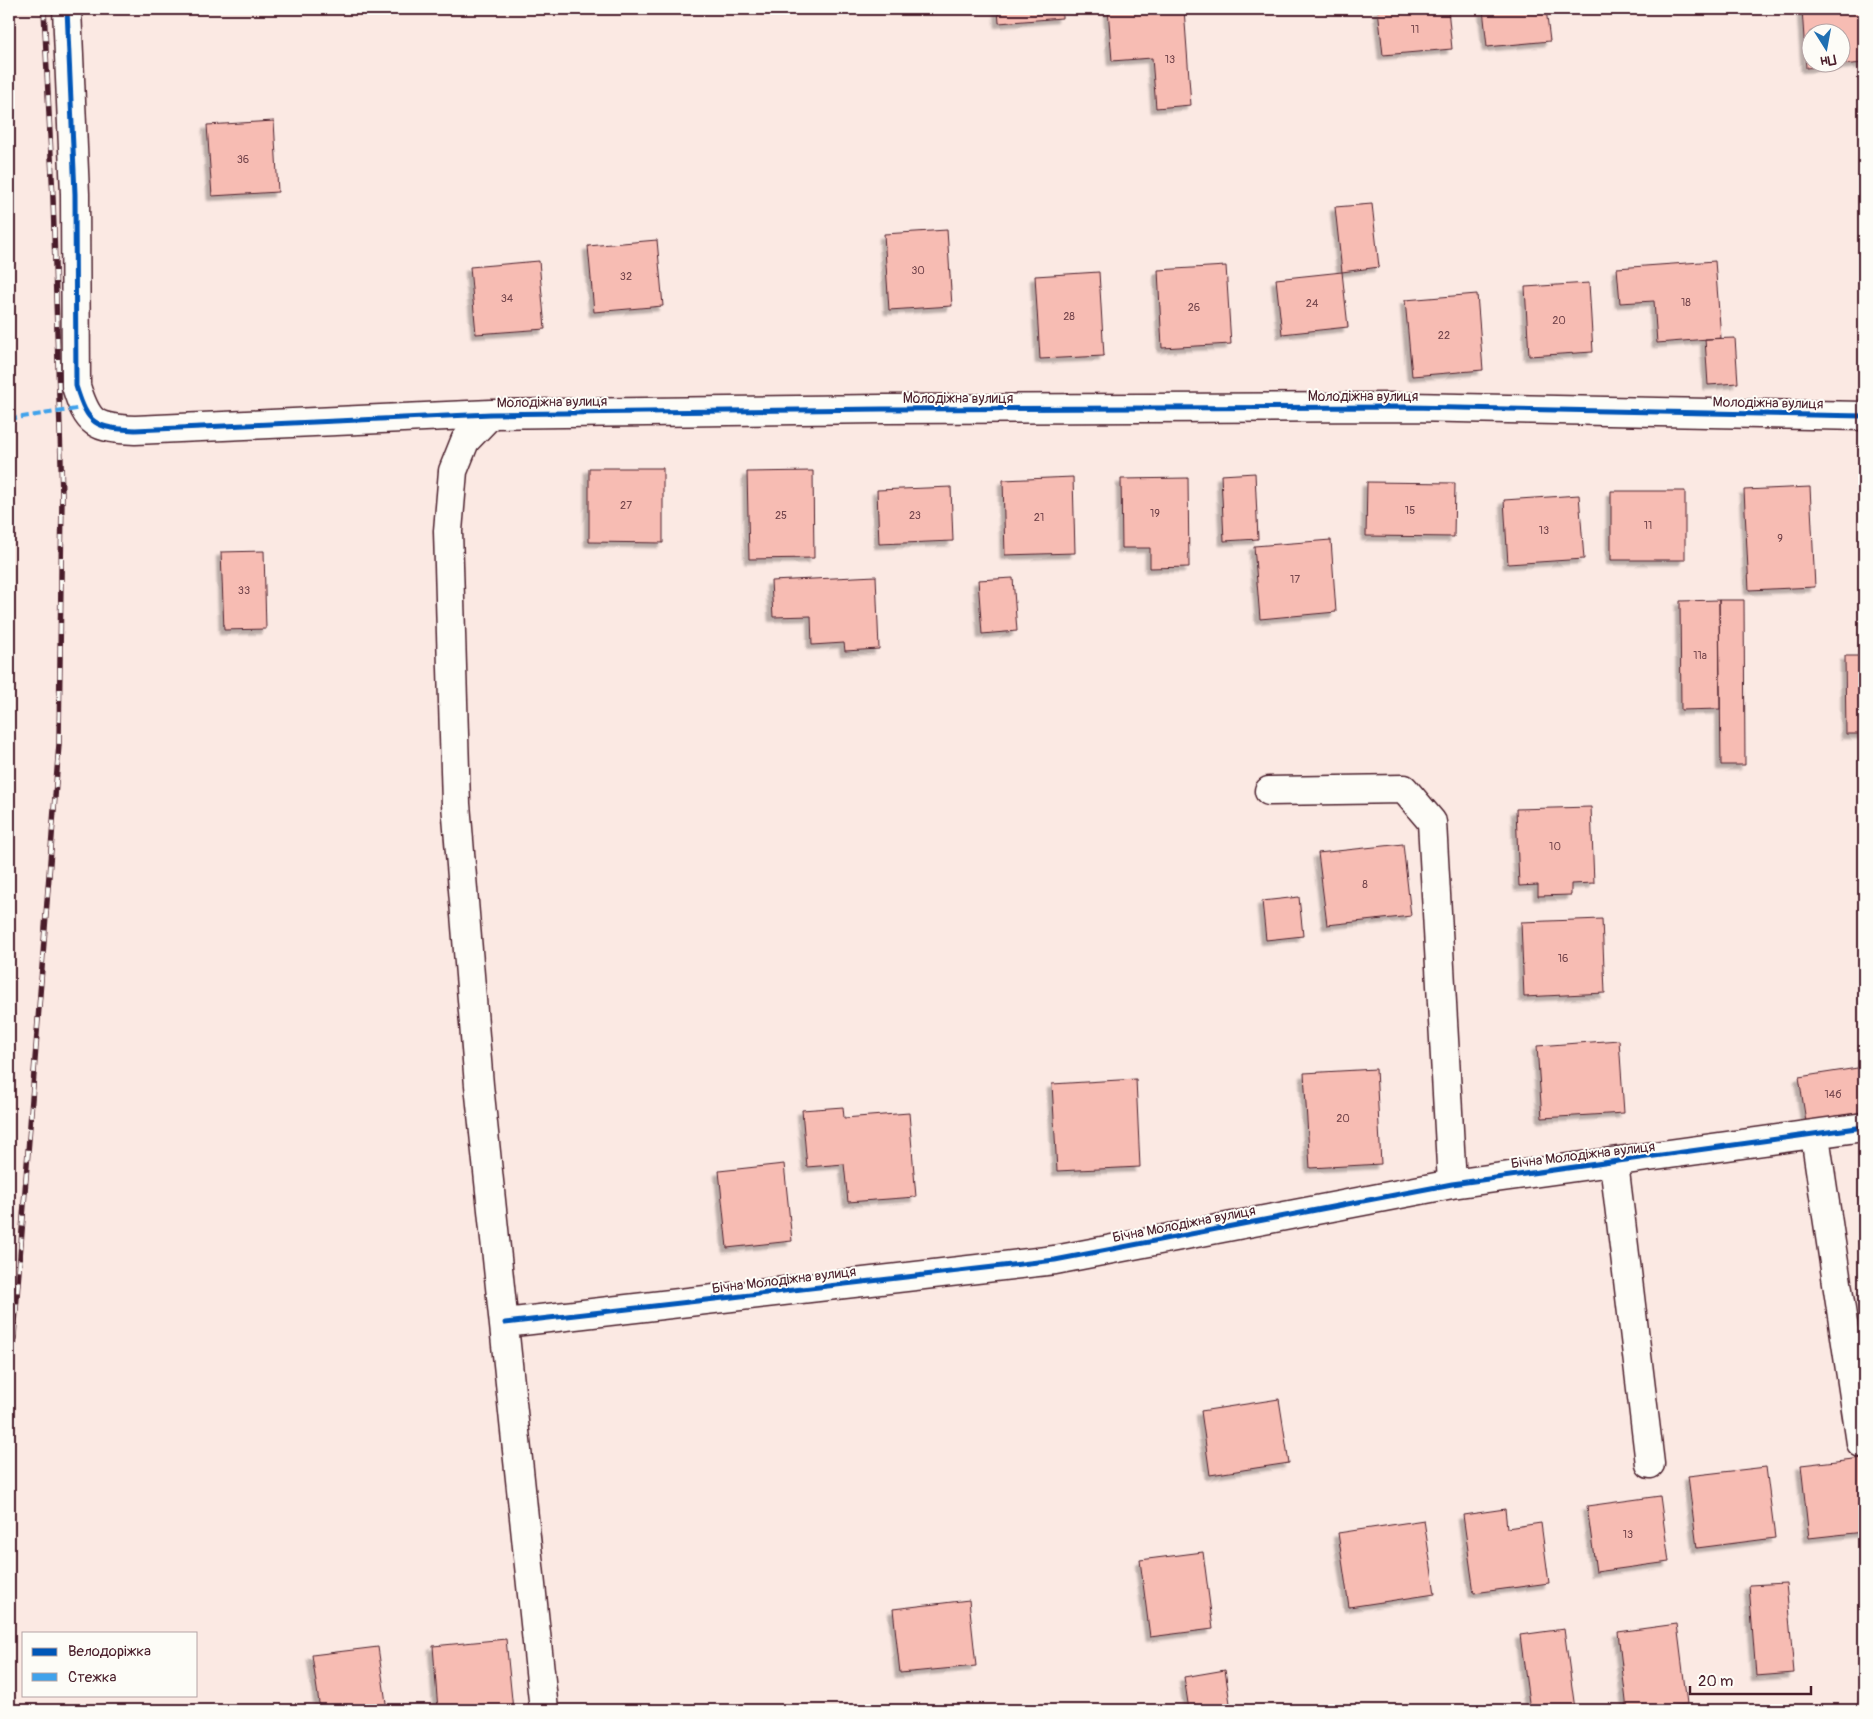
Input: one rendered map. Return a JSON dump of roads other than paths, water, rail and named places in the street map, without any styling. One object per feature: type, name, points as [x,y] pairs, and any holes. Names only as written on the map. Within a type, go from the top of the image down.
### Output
[{"type":"street","name":"Молодіжна вулиця","points":[[68,9],[75,194],[76,386],[83,408],[93,422],[110,429],[135,430],[491,414],[1410,407],[1864,416]]},
{"type":"street","points":[[491,414],[465,441],[453,471],[448,531],[456,804],[480,1085],[544,1710]]},
{"type":"street","points":[[1269,791],[1404,789],[1432,822],[1452,1184]]},
{"type":"street","name":"Бічна Молодіжна вулиця","points":[[505,1323],[1055,1260],[1452,1184],[1864,1128]]},
{"type":"street","points":[[1814,1136],[1861,1444]]},
{"type":"street","points":[[1614,1162],[1650,1464]]},
{"type":"railway","points":[[9,1402],[59,744],[62,495],[53,198],[44,9]]}]
